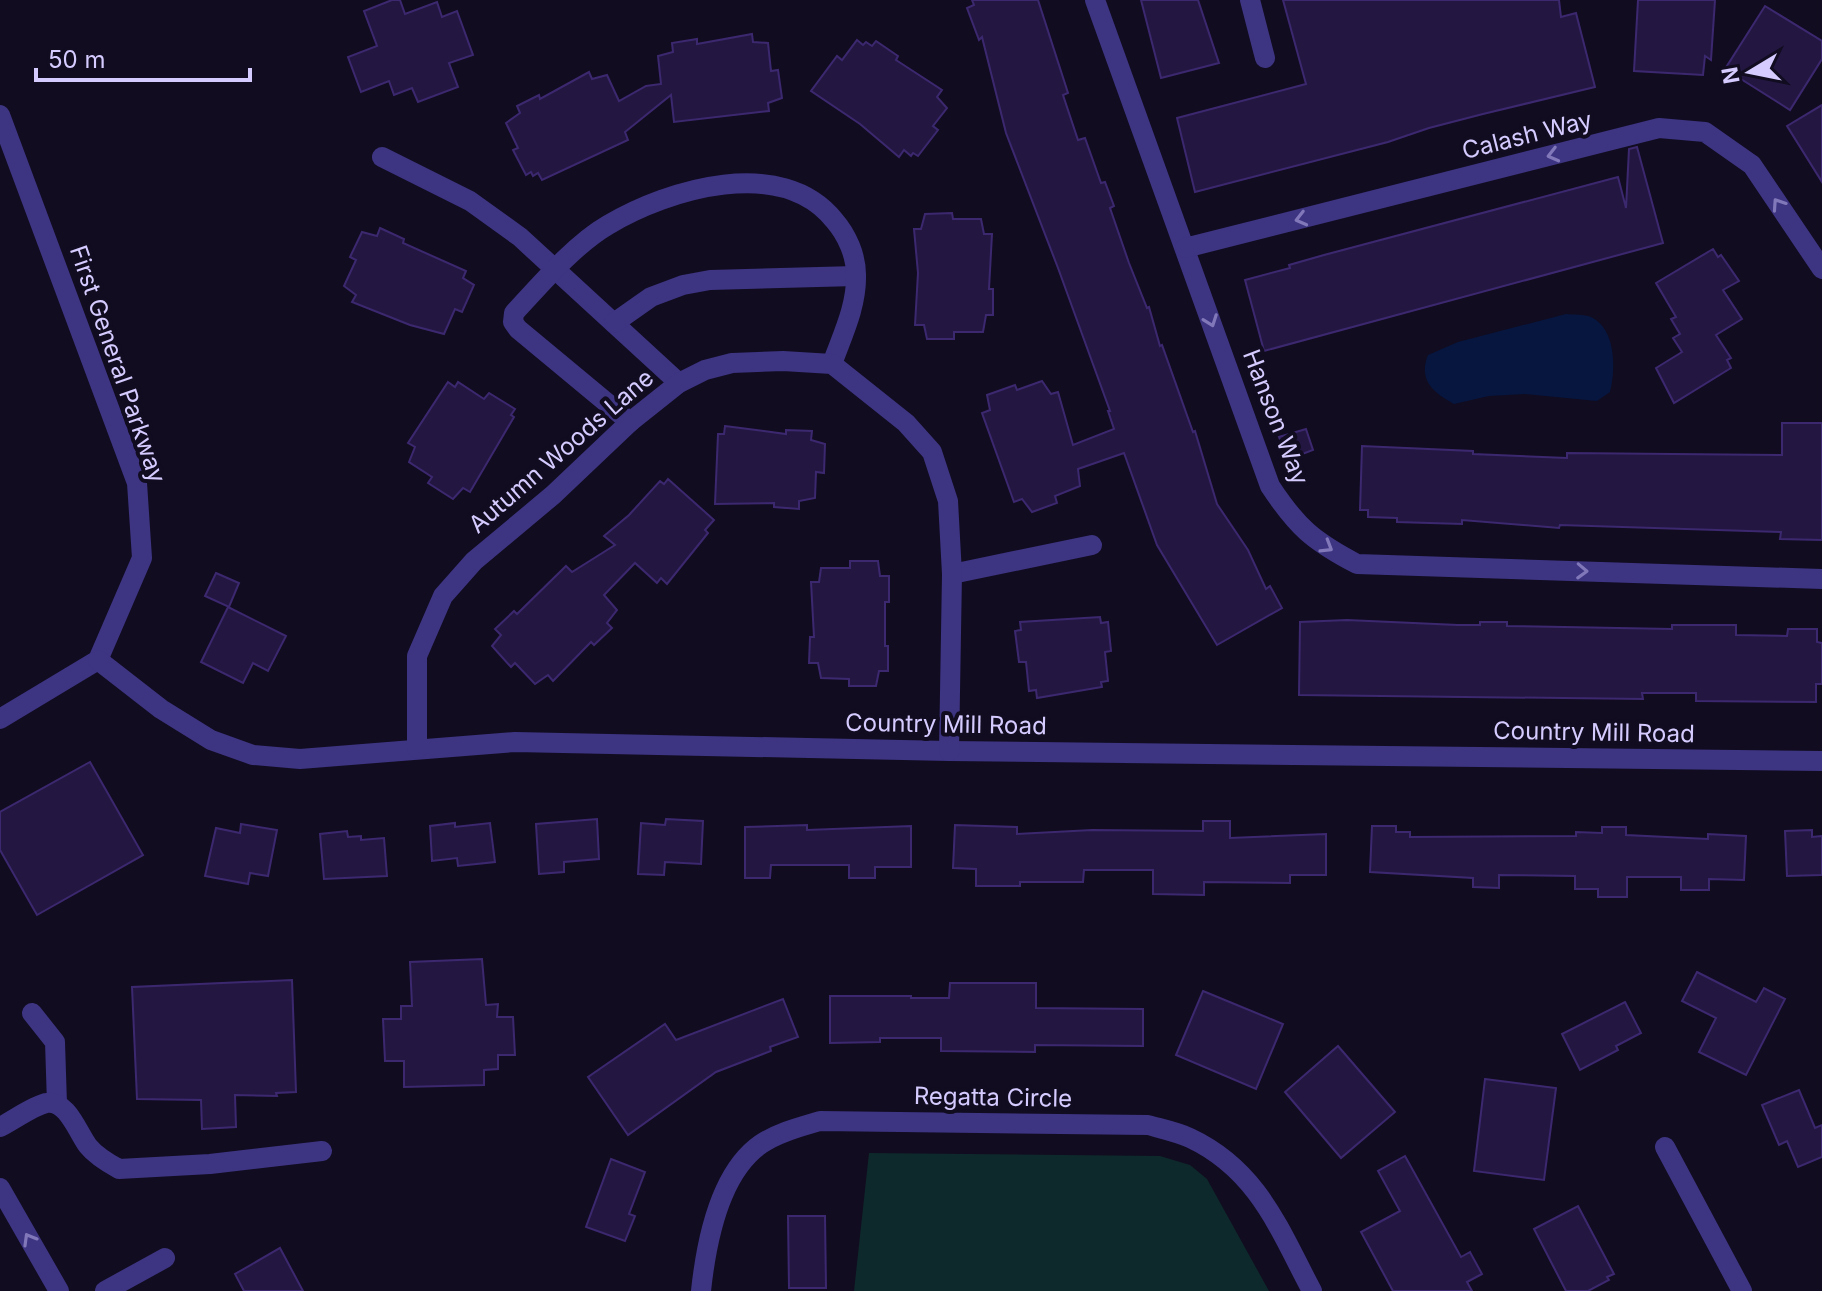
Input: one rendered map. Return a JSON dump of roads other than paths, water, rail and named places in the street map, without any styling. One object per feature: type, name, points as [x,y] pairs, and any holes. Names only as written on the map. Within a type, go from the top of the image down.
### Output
[{"type":"street","name":"Hanson Way","points":[[1095,0],[1270,486],[1291,518],[1318,544],[1357,564],[1822,579]]},
{"type":"street","points":[[1250,0],[1265,58]]},
{"type":"street","name":"First General Parkway","points":[[0,115],[137,483],[142,558],[98,660]]},
{"type":"street","name":"Calash Way","points":[[1185,248],[1659,128],[1705,132],[1752,165],[1822,269]]},
{"type":"street","points":[[382,157],[470,201],[520,237],[679,383]]},
{"type":"street","points":[[630,422],[513,322],[514,313],[556,269],[605,226],[677,195],[721,186],[763,183],[788,187],[827,210],[843,230],[854,258],[856,276],[855,298],[832,364],[906,423],[932,452],[948,501],[952,574],[949,751]]},
{"type":"street","points":[[614,323],[651,297],[683,285],[710,280],[856,276]]},
{"type":"street","name":"Autumn Woods Lane","points":[[417,749],[417,656],[443,596],[474,561],[553,495],[630,422],[679,383],[705,370],[732,363],[783,361],[832,364]]},
{"type":"street","points":[[952,574],[1092,545]]},
{"type":"street","points":[[0,719],[98,660]]},
{"type":"street","name":"Country Mill Road","points":[[98,660],[161,709],[211,740],[253,755],[300,759],[530,742],[949,751],[1822,761]]},
{"type":"street","points":[[32,1013],[55,1042],[57,1104]]},
{"type":"street","points":[[0,1127],[46,1103],[57,1104],[64,1109],[90,1149],[119,1169],[210,1164],[322,1151]]},
{"type":"street","name":"Regatta Circle","points":[[701,1291],[705,1252],[722,1199],[738,1169],[760,1145],[790,1130],[820,1121],[1148,1125],[1187,1137],[1213,1151],[1242,1173],[1263,1199],[1312,1291]]},
{"type":"street","points":[[1665,1147],[1742,1291]]},
{"type":"street","points":[[0,1188],[59,1291]]},
{"type":"street","points":[[105,1291],[165,1258]]},
{"type":"water","points":[[1566,314],[1591,317],[1605,330],[1610,340],[1613,372],[1610,392],[1597,401],[1525,394],[1489,396],[1454,404],[1434,390],[1426,378],[1428,355],[1458,342]]}]
